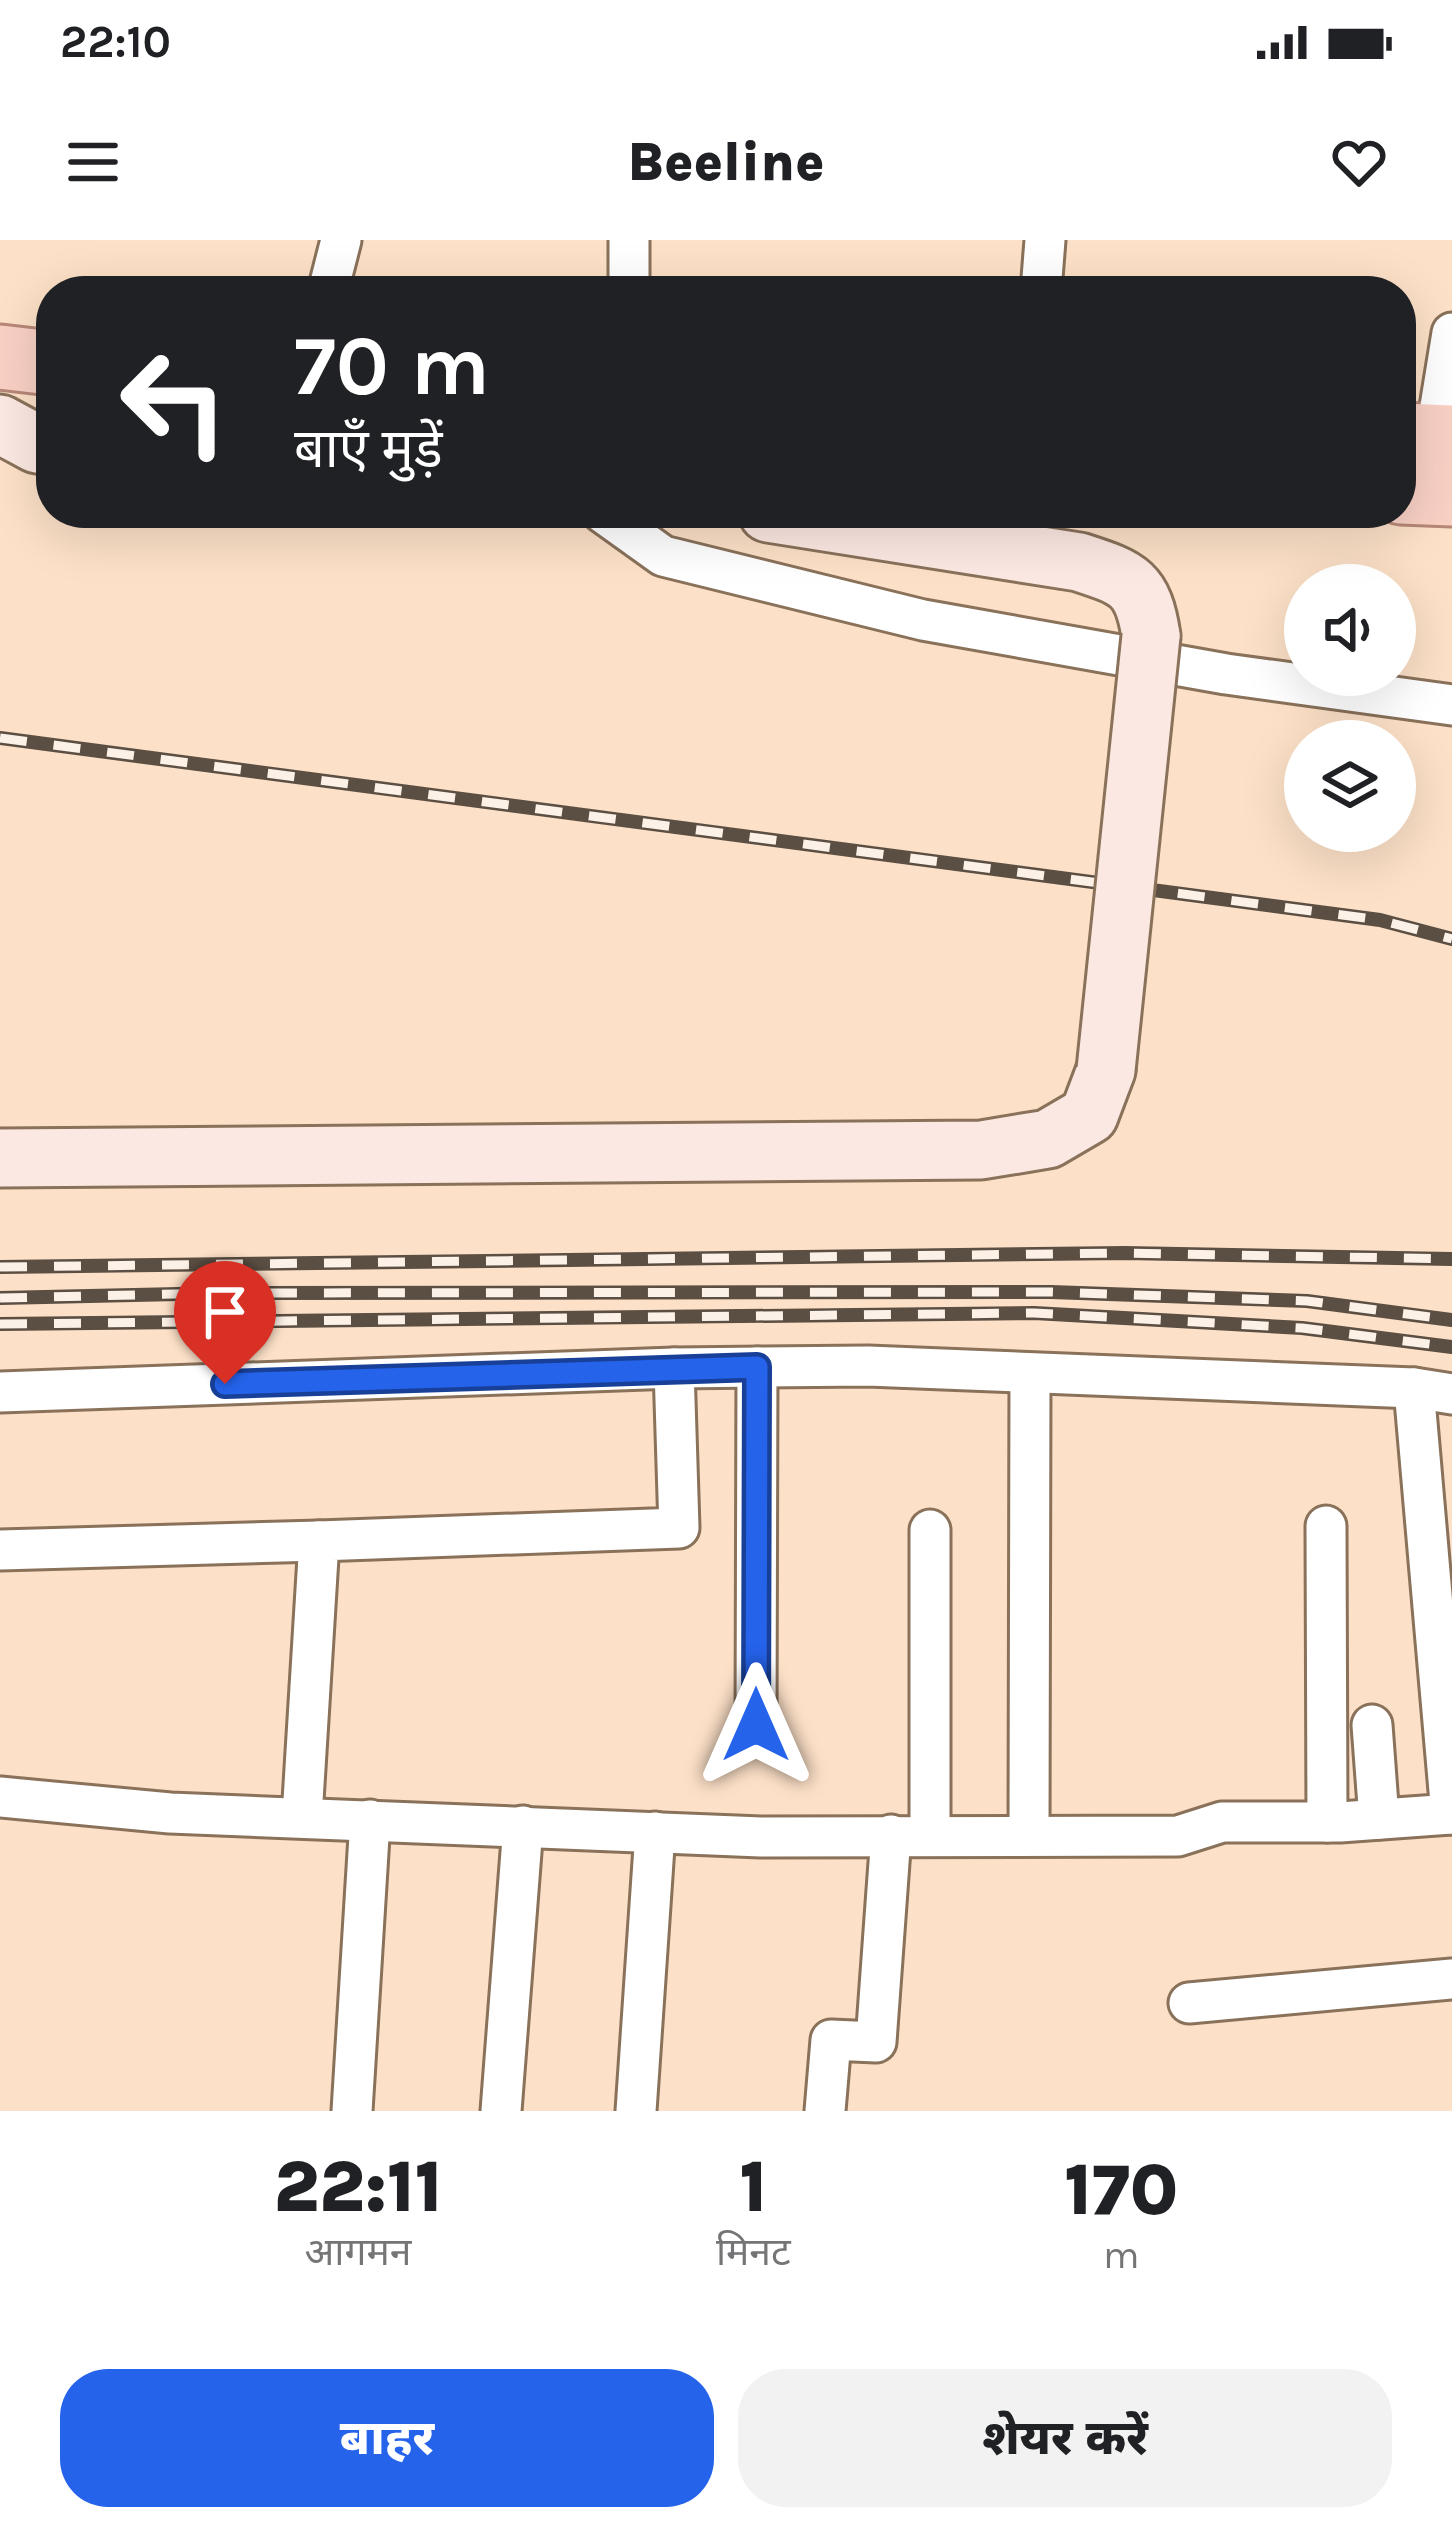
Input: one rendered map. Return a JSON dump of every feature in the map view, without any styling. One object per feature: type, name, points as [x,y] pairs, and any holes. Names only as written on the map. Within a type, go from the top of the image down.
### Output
[{"type":"main road","points":[[0,355],[36,358]]},
{"type":"main road","points":[[0,392],[36,388]]},
{"type":"main road","points":[[0,392],[36,396]]},
{"type":"main road","points":[[1416,493],[1452,494]]},
{"type":"street","points":[[332,276],[340,240]]},
{"type":"street","points":[[629,240],[629,276]]},
{"type":"street","points":[[1042,276],[1045,240]]},
{"type":"street","points":[[1428,430],[1452,333]]},
{"type":"street","points":[[0,424],[36,443]]},
{"type":"street","points":[[624,528],[663,556],[923,620],[1226,674],[1452,705]]},
{"type":"street","points":[[0,1157],[981,1150],[1048,1139],[1089,1115],[1106,1070],[1151,637],[1145,601],[1120,576],[1078,562],[863,528]]},
{"type":"street","points":[[0,1392],[674,1368],[868,1366],[1433,1391],[1452,1814],[1327,1822],[1222,1822],[1178,1836],[761,1837],[170,1813],[0,1797]]},
{"type":"street","points":[[756,1725],[757,1367]]},
{"type":"street","points":[[0,1550],[679,1528],[674,1368]]},
{"type":"street","points":[[1029,1834],[1030,1373]]},
{"type":"street","points":[[1325,1526],[1327,1822]]},
{"type":"street","points":[[930,1530],[930,1835]]},
{"type":"street","points":[[302,1817],[320,1541]]},
{"type":"street","points":[[1372,1725],[1378,1819]]},
{"type":"street","points":[[352,2111],[370,1820]]},
{"type":"street","points":[[501,2111],[523,1826]]},
{"type":"street","points":[[636,2111],[655,1832]]},
{"type":"street","points":[[826,2111],[831,2040],[876,2042],[891,1835]]},
{"type":"street","points":[[1189,2002],[1452,1979]]},
{"type":"railway","points":[[0,738],[1380,920],[1452,939]]},
{"type":"railway","points":[[0,1267],[1125,1253],[1452,1259]]},
{"type":"railway","points":[[0,1298],[223,1293],[1051,1292],[1307,1301],[1452,1320]]},
{"type":"railway","points":[[0,1324],[1034,1313],[1302,1328],[1452,1347]]},
{"type":"route","points":[[225,1384],[757,1367],[756,1725]]}]
